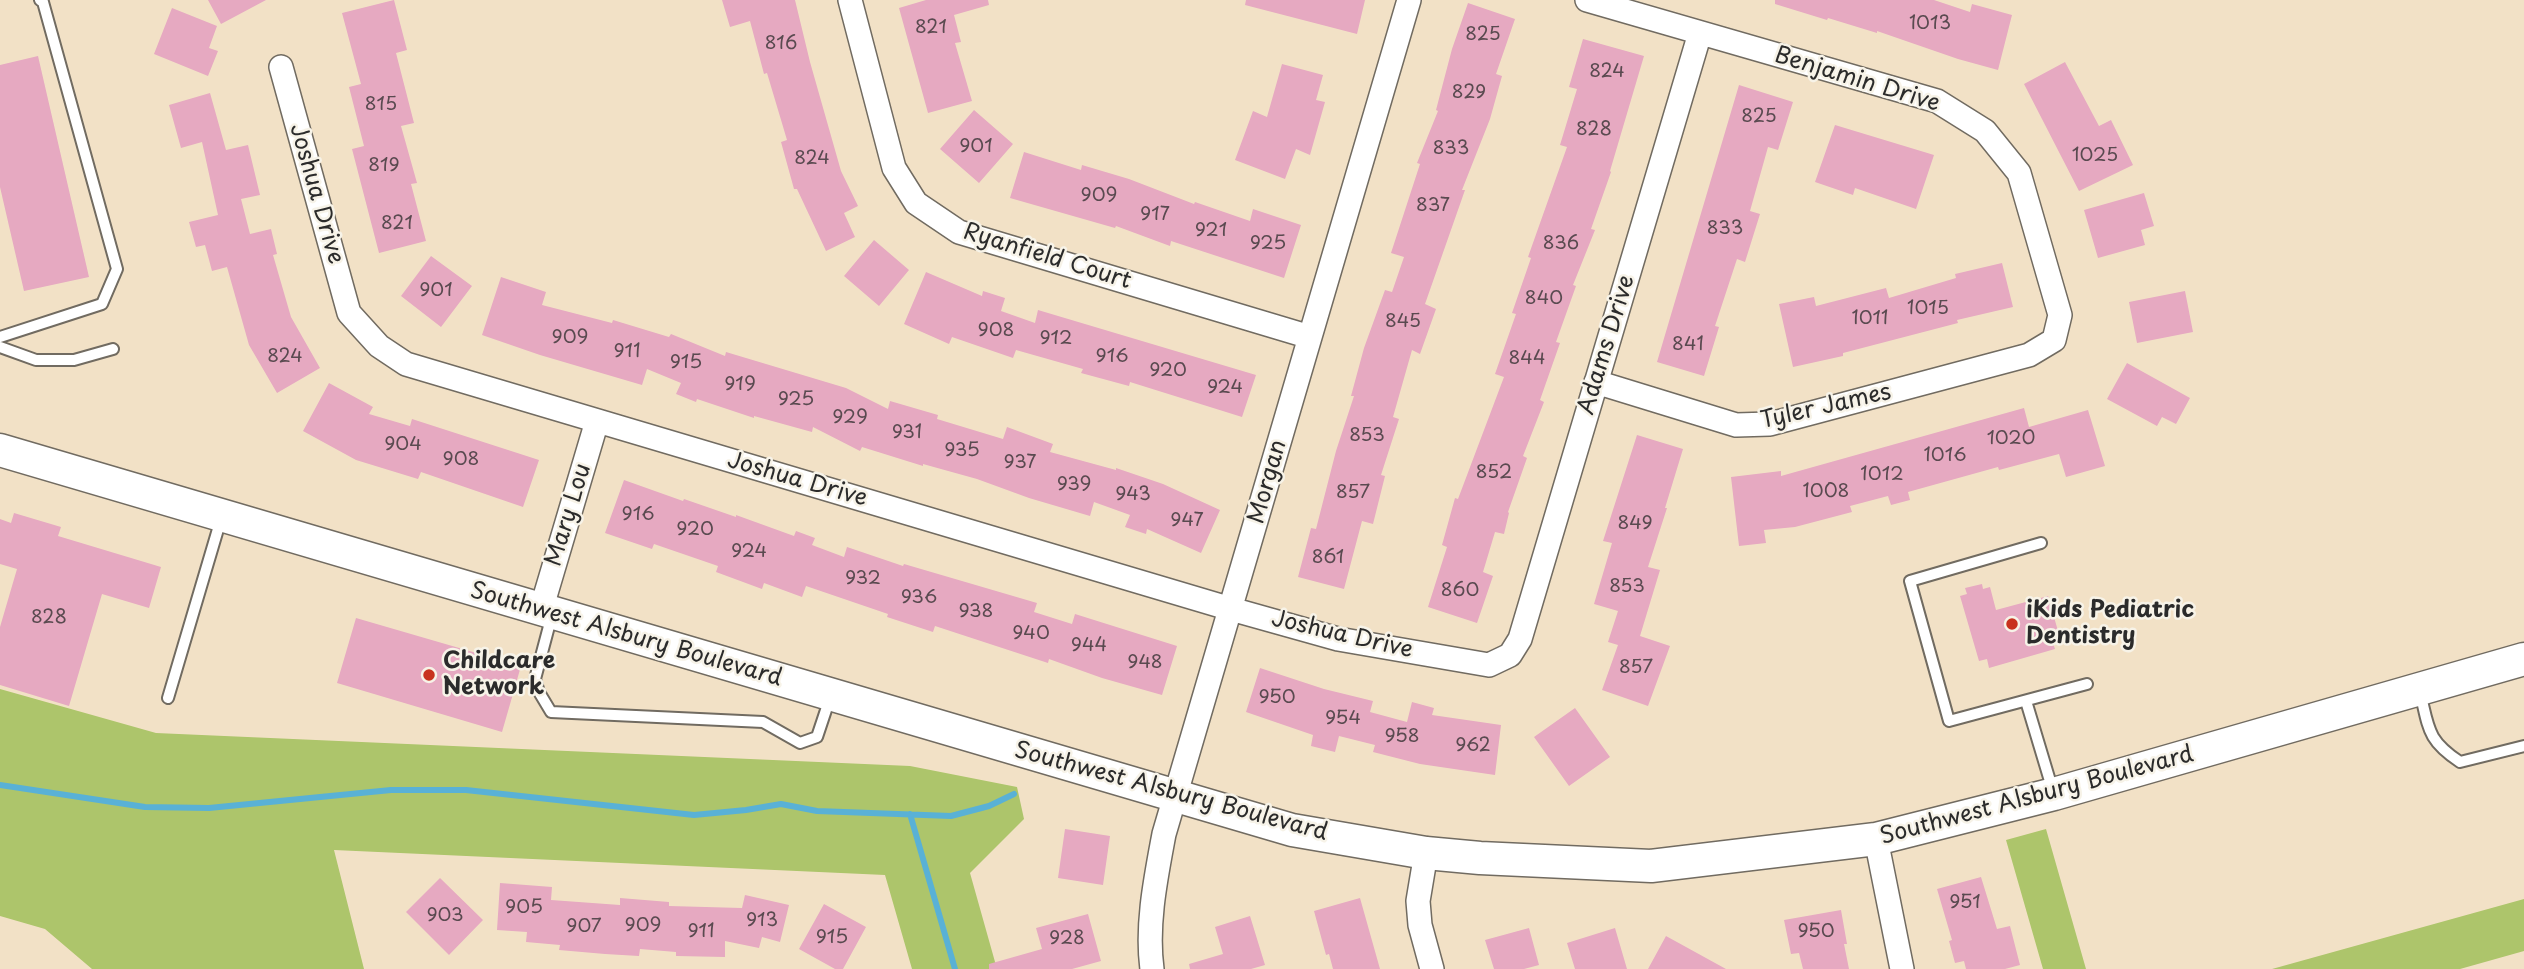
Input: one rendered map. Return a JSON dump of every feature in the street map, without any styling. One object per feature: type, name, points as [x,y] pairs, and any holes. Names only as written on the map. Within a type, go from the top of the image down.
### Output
[{"type":"main road","name":"Southwest Alsbury Boulevard","points":[[0,450],[1174,797],[1292,830],[1426,853],[1538,862],[1651,866],[1876,839],[2054,794],[2524,659]]},
{"type":"street","name":"Ryanfield Court","points":[[850,0],[894,168],[916,203],[959,232],[1310,337]]},
{"type":"street","name":"Morgan","points":[[1152,969],[1150,954],[1154,884],[1164,834],[1409,0]]},
{"type":"street","name":"Benjamin Drive","points":[[1587,0],[1937,101],[1984,131],[2019,173],[2060,316],[2054,340]]},
{"type":"street","name":"Adams Drive","points":[[1510,655],[1520,639],[1700,33]]},
{"type":"street","name":"Joshua Drive","points":[[281,67],[349,313],[379,346],[406,363],[1338,639],[1489,665],[1510,655]]},
{"type":"street","name":"Tyler James","points":[[1596,382],[1736,425],[1770,424],[2029,355],[2054,340]]},
{"type":"street","name":"Mary Lou","points":[[547,611],[597,421]]},
{"type":"street","points":[[1876,839],[1902,969]]},
{"type":"street","points":[[1426,853],[1418,901],[1420,925],[1432,969]]},
{"type":"lane","points":[[0,337],[102,304],[117,269],[43,2],[40,0]]},
{"type":"lane","points":[[0,347],[36,360],[74,360],[113,349]]},
{"type":"lane","points":[[168,698],[222,516]]},
{"type":"lane","points":[[2041,543],[1910,581],[1949,721],[2087,684]]},
{"type":"lane","points":[[547,611],[534,679],[551,712],[763,722],[800,743],[817,737],[831,695]]},
{"type":"lane","points":[[2420,690],[2431,736],[2440,749],[2460,762],[2524,746]]},
{"type":"lane","points":[[2026,701],[2054,794]]},
{"type":"green space","points":[[0,689],[156,733],[910,766],[1017,787],[1024,819],[970,873],[997,969],[912,969],[885,875],[334,850],[364,969],[92,969],[45,929],[0,916]]},
{"type":"green space","points":[[2046,829],[2086,969],[2043,969],[2006,840]]},
{"type":"green space","points":[[2524,899],[2524,951],[2460,969],[2272,969]]},
{"type":"building","points":[[208,0],[266,0],[221,24]]},
{"type":"building","points":[[394,0],[407,50],[396,53],[414,123],[401,126],[417,183],[411,184],[426,241],[379,253],[352,149],[364,146],[349,87],[361,84],[342,13]]},
{"type":"building","points":[[722,0],[795,0],[841,171],[858,206],[844,213],[855,237],[826,251],[797,189],[794,189],[781,142],[787,140],[767,73],[764,74],[750,21],[730,27]]},
{"type":"building","points":[[926,0],[988,0],[989,5],[954,15],[961,42],[955,43],[972,101],[928,113],[899,8]]},
{"type":"building","points":[[1246,0],[1365,0],[1357,34],[1245,5]]},
{"type":"building","points":[[1775,0],[1934,0],[1970,12],[1972,4],[2012,15],[1998,70],[1877,31],[1828,18],[1827,20],[1775,4]]},
{"type":"building","points":[[1468,3],[1515,19],[1496,74],[1502,76],[1490,119],[1462,190],[1465,190],[1425,304],[1436,309],[1420,354],[1412,350],[1393,417],[1399,419],[1381,475],[1385,476],[1373,524],[1362,521],[1344,589],[1298,577],[1311,528],[1316,529],[1336,451],[1354,396],[1351,396],[1364,348],[1385,290],[1392,292],[1404,257],[1391,253],[1420,164],[1417,163],[1438,111],[1436,110],[1452,49]]},
{"type":"building","points":[[172,8],[217,26],[209,48],[218,51],[208,76],[154,54]]},
{"type":"building","points":[[1583,39],[1644,56],[1611,172],[1591,229],[1595,230],[1573,285],[1576,286],[1556,342],[1560,343],[1540,400],[1544,402],[1523,456],[1527,458],[1508,512],[1504,534],[1495,532],[1483,572],[1493,576],[1477,623],[1428,607],[1447,547],[1442,545],[1455,498],[1458,499],[1504,377],[1495,374],[1516,314],[1512,313],[1531,258],[1528,257],[1567,147],[1560,145],[1577,89],[1569,87]]},
{"type":"building","points":[[38,56],[89,277],[24,291],[0,187],[0,65]]},
{"type":"building","points":[[2065,62],[2099,126],[2111,120],[2133,165],[2079,191],[2024,84]]},
{"type":"building","points":[[1282,64],[1323,75],[1316,100],[1325,102],[1310,155],[1296,149],[1285,179],[1235,160],[1253,111],[1267,117]]},
{"type":"building","points":[[1739,85],[1793,102],[1778,150],[1768,147],[1750,211],[1760,214],[1745,262],[1737,259],[1715,326],[1719,327],[1704,376],[1657,362]]},
{"type":"building","points":[[210,93],[226,150],[248,145],[260,195],[241,199],[250,234],[271,229],[277,254],[273,255],[291,317],[320,368],[277,393],[249,345],[227,267],[212,271],[205,245],[196,247],[189,222],[218,215],[202,142],[181,148],[169,105]]},
{"type":"building","points":[[974,110],[1013,144],[979,183],[940,149]]},
{"type":"building","points":[[1835,125],[1934,155],[1916,209],[1855,188],[1853,195],[1815,182]]},
{"type":"building","points":[[1024,152],[1081,170],[1082,165],[1129,179],[1194,204],[1195,202],[1250,221],[1253,209],[1301,225],[1284,278],[1171,241],[1170,246],[1116,226],[1115,228],[1010,198]]},
{"type":"building","points":[[2144,193],[2154,226],[2141,230],[2145,245],[2098,258],[2084,210]]},
{"type":"building","points":[[874,240],[909,270],[879,306],[844,276]]},
{"type":"building","points":[[431,256],[472,286],[441,327],[401,296]]},
{"type":"building","points":[[2002,263],[2013,307],[1957,320],[1958,323],[1843,353],[1843,356],[1793,367],[1779,304],[1814,297],[1816,306],[1886,288],[1889,298],[1956,278],[1955,274]]},
{"type":"building","points":[[926,272],[982,296],[983,291],[1005,298],[1001,311],[1035,323],[1038,310],[1256,375],[1242,417],[1130,382],[1129,386],[1081,373],[1083,369],[1016,350],[1013,358],[952,337],[949,344],[904,324]]},
{"type":"building","points":[[501,277],[546,292],[542,305],[612,323],[613,320],[669,337],[671,334],[725,356],[726,352],[846,388],[888,409],[890,401],[1003,439],[1007,427],[1053,444],[1050,452],[1116,468],[1163,484],[1220,510],[1201,553],[1147,529],[1146,534],[1125,527],[1130,515],[1094,502],[1090,516],[977,479],[862,447],[860,451],[813,427],[812,432],[754,418],[697,399],[696,402],[676,394],[681,383],[647,369],[642,385],[540,355],[482,335]]},
{"type":"building","points":[[2185,291],[2193,332],[2137,343],[2129,302]]},
{"type":"building","points":[[2127,363],[2190,398],[2176,424],[2162,417],[2157,426],[2107,399]]},
{"type":"building","points":[[329,383],[373,407],[369,414],[410,426],[412,419],[539,460],[523,507],[421,472],[418,479],[356,460],[303,431]]},
{"type":"building","points":[[2024,408],[2029,427],[2088,410],[2105,466],[2066,477],[2059,454],[1999,470],[1998,467],[1908,492],[1910,500],[1891,505],[1888,496],[1850,506],[1852,512],[1795,527],[1764,530],[1766,543],[1739,546],[1731,477],[1781,471],[1781,476]]},
{"type":"building","points":[[1637,435],[1683,449],[1648,567],[1660,570],[1640,636],[1670,646],[1648,706],[1602,690],[1618,645],[1608,642],[1618,611],[1594,604],[1612,543],[1603,541]]},
{"type":"building","points":[[624,480],[794,536],[796,531],[815,538],[812,545],[844,557],[847,547],[903,566],[904,564],[1037,603],[1034,612],[1072,624],[1075,614],[1177,646],[1162,695],[1049,659],[1048,663],[935,626],[933,632],[806,586],[802,597],[764,583],[762,589],[716,572],[718,566],[654,544],[652,549],[605,533]]},
{"type":"building","points":[[14,513],[61,527],[58,536],[161,567],[149,608],[102,594],[69,706],[0,685],[0,627],[17,569],[0,564],[0,519],[11,523]]},
{"type":"building","name":"iKids Pediatric Dentistry","points":[[1982,584],[1983,589],[1990,587],[1996,610],[2048,596],[2060,638],[2052,640],[2055,649],[1989,668],[1987,659],[1979,661],[1960,596],[1967,594],[1965,588]]},
{"type":"building","name":"Childcare Network","points":[[356,618],[521,666],[502,732],[337,683]]},
{"type":"building","points":[[1260,668],[1324,689],[1373,701],[1370,712],[1407,722],[1412,702],[1434,708],[1432,715],[1501,725],[1495,775],[1420,764],[1373,752],[1375,745],[1339,736],[1335,752],[1311,746],[1313,735],[1246,712]]},
{"type":"building","points":[[1575,708],[1610,757],[1569,786],[1534,737]]},
{"type":"building","points":[[1065,829],[1110,836],[1103,885],[1058,878]]},
{"type":"building","points":[[1981,877],[1997,929],[2010,926],[2020,965],[2005,969],[1966,969],[1964,961],[1955,963],[1949,941],[1952,940],[1937,889]]},
{"type":"building","points":[[440,878],[483,920],[449,955],[406,912]]},
{"type":"building","points":[[500,883],[552,887],[551,900],[620,905],[620,898],[669,902],[669,906],[742,908],[745,895],[789,905],[780,942],[762,937],[759,948],[725,941],[725,957],[676,956],[676,952],[640,949],[639,956],[605,954],[559,950],[560,945],[526,942],[527,932],[497,930]]},
{"type":"building","points":[[1360,898],[1380,969],[1333,969],[1329,954],[1326,955],[1314,911]]},
{"type":"building","points":[[824,904],[866,927],[843,969],[835,969],[799,949]]},
{"type":"building","points":[[1841,910],[1849,969],[1803,969],[1799,953],[1791,954],[1784,920]]},
{"type":"building","points":[[1088,914],[1101,961],[1072,969],[989,969],[989,964],[1042,949],[1036,928]]},
{"type":"building","points":[[1250,916],[1265,965],[1251,969],[1190,969],[1189,964],[1223,954],[1215,927]]},
{"type":"building","points":[[1529,928],[1539,965],[1524,969],[1494,969],[1485,940]]},
{"type":"building","points":[[1615,928],[1627,969],[1575,969],[1567,943]]},
{"type":"building","points":[[1666,936],[1726,969],[1648,969]]},
{"type":"waterway","points":[[0,785],[145,807],[209,808],[391,790],[466,790],[694,815],[781,804],[817,811],[951,816],[989,806],[1014,794]]},
{"type":"waterway","points":[[910,814],[955,969]]},
{"type":"place","name":"iKids Pediatric Dentistry","points":[[2012,624]]},
{"type":"place","name":"Childcare Network","points":[[429,675]]}]
